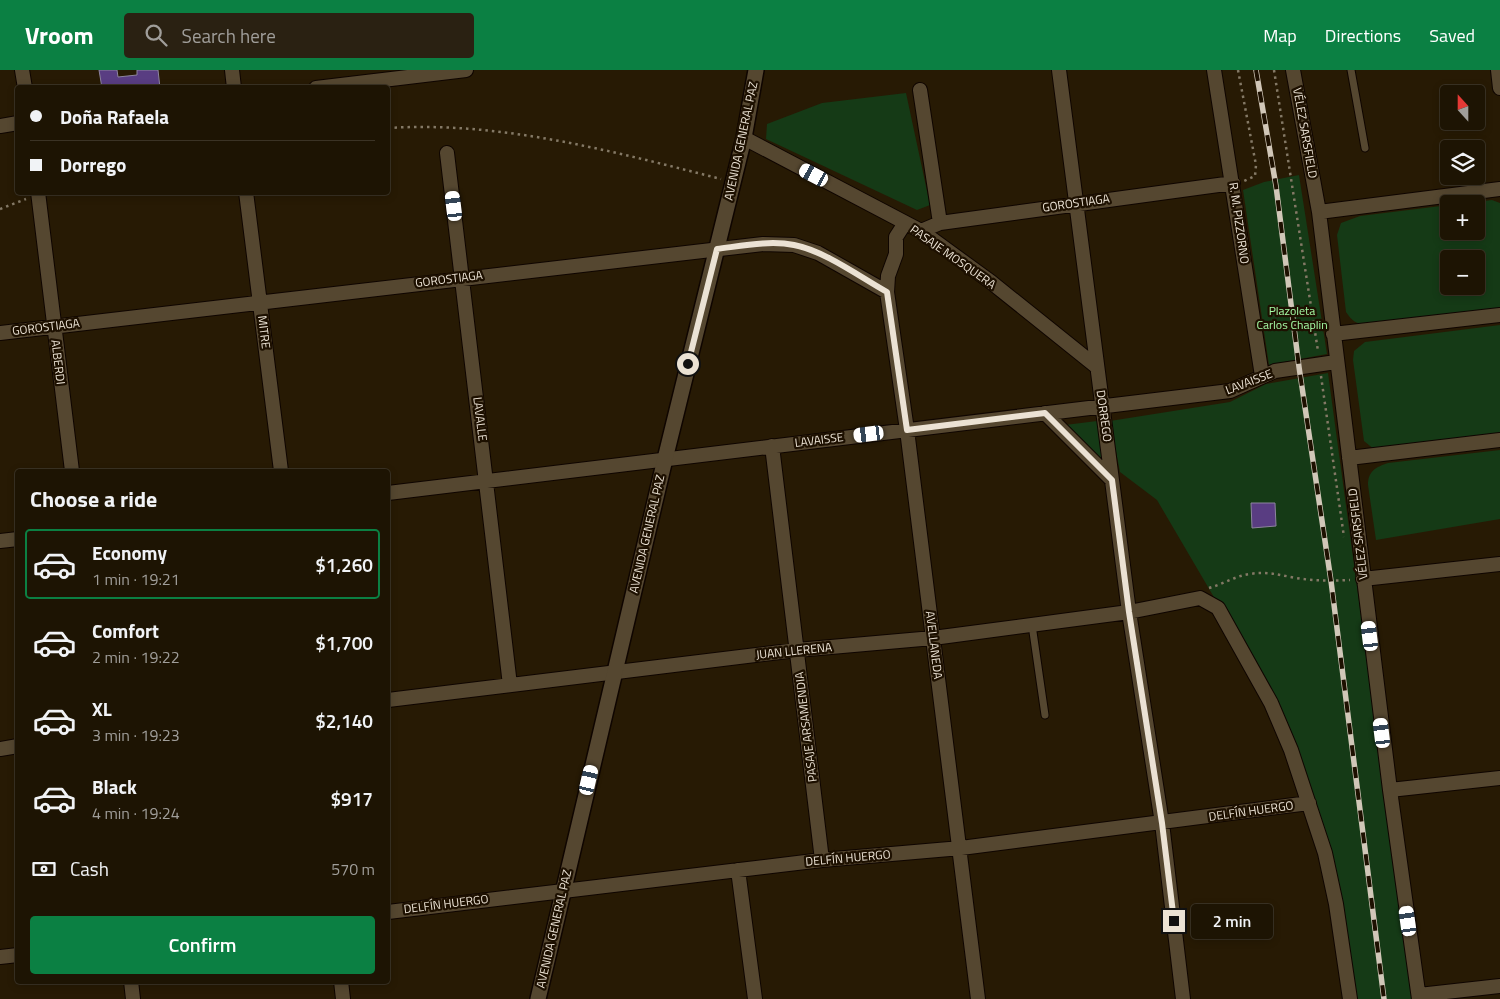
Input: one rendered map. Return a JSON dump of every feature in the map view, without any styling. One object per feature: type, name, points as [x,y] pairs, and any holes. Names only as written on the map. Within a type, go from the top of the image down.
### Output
[{"type":"main road","name":"AVENIDA GENERAL PAZ","points":[[538,999],[664,459],[734,182],[756,70]]},
{"type":"street","points":[[22,70],[24,85]]},
{"type":"street","points":[[232,70],[234,85]]},
{"type":"street","points":[[338,85],[435,72],[466,70]]},
{"type":"street","name":"DORREGO","points":[[1059,70],[1129,612],[1162,823],[1183,999]]},
{"type":"street","name":"R. M. PIZZORNO","points":[[1214,70],[1262,376]]},
{"type":"street","name":"VÉLEZ SARSFIELD","points":[[1293,70],[1319,212],[1349,458],[1356,579],[1390,790],[1419,997]]},
{"type":"street","points":[[1499,72],[1500,88]]},
{"type":"street","points":[[920,90],[940,223]]},
{"type":"street","points":[[0,126],[15,124]]},
{"type":"street","name":"PASAJE MOSQUERA","points":[[744,138],[920,231],[998,288],[1097,367]]},
{"type":"street","name":"LAVALLE","points":[[447,153],[488,480],[510,684]]},
{"type":"street","name":"GOROSTIAGA","points":[[920,231],[940,223],[1233,183]]},
{"type":"street","points":[[1319,212],[1500,189]]},
{"type":"street","name":"ALBERDI","points":[[38,195],[72,469]]},
{"type":"street","name":"MITRE","points":[[246,195],[281,469]]},
{"type":"street","name":"AVELLANEDA","points":[[905,223],[896,237],[896,254],[888,276],[887,292],[907,430],[961,848],[978,999]]},
{"type":"street","name":"GOROSTIAGA","points":[[0,332],[763,244],[794,245],[818,253],[887,292]]},
{"type":"street","points":[[1333,334],[1500,315]]},
{"type":"street","name":"LAVAISSE","points":[[390,493],[1230,391],[1275,371],[1336,362]]},
{"type":"street","points":[[1045,413],[1112,480]]},
{"type":"street","points":[[1349,458],[1500,440]]},
{"type":"street","name":"PASAJE ARSAMENDIA","points":[[772,446],[822,860]]},
{"type":"street","points":[[0,540],[15,538]]},
{"type":"street","points":[[1356,579],[1500,564]]},
{"type":"street","points":[[1200,598],[1218,608],[1271,703],[1309,803],[1329,870],[1350,999]]},
{"type":"street","name":"JUAN LLERENA","points":[[390,700],[797,650],[933,638],[1129,612],[1200,598]]},
{"type":"street","points":[[0,749],[15,746]]},
{"type":"street","points":[[1390,790],[1500,778]]},
{"type":"street","name":"DELFÍN HUERGO","points":[[390,912],[563,889],[822,860],[961,848],[1309,803]]},
{"type":"street","points":[[738,870],[755,999]]},
{"type":"street","points":[[0,957],[15,955]]},
{"type":"street","points":[[131,984],[133,999]]},
{"type":"street","points":[[341,984],[343,999]]},
{"type":"street","points":[[1419,997],[1500,986]]},
{"type":"lane","points":[[1351,70],[1365,148]]},
{"type":"lane","points":[[1032,625],[1045,715]]},
{"type":"path","points":[[1233,183],[1250,180],[1256,172],[1238,70]]},
{"type":"path","points":[[1274,70],[1307,273],[1345,540]]},
{"type":"path","points":[[390,128],[455,128],[543,138],[608,150],[734,182]]},
{"type":"path","points":[[0,209],[33,195]]},
{"type":"path","points":[[1200,598],[1197,591],[1213,587],[1228,579],[1249,574],[1274,573],[1295,578],[1331,581],[1356,579]]},
{"type":"path","points":[[1351,589],[1356,579]]},
{"type":"green space","points":[[906,93],[930,205],[917,210],[766,139],[767,124],[822,103]]},
{"type":"green space","name":"Plazoleta Carlos Chaplin","points":[[1299,175],[1327,354],[1269,365],[1243,190],[1264,182]]},
{"type":"green space","points":[[1492,200],[1500,203],[1500,308],[1367,325],[1352,320],[1346,312],[1337,235],[1341,223],[1360,216],[1440,206],[1440,240],[1485,240],[1485,201]]},
{"type":"green space","points":[[1500,325],[1500,436],[1375,450],[1364,441],[1353,360],[1354,351],[1365,342]]},
{"type":"green space","points":[[1328,373],[1413,999],[1355,999],[1340,886],[1280,710],[1157,500],[1120,472],[1110,421],[1230,402],[1266,384]]},
{"type":"green space","points":[[1097,421],[1102,460],[1065,425]]},
{"type":"green space","points":[[1500,450],[1500,519],[1376,540],[1368,480],[1376,468],[1388,463]]},
{"type":"building","points":[[99,70],[117,70],[118,77],[137,75],[137,70],[158,70],[160,85],[102,85]]},
{"type":"building","points":[[1251,503],[1275,503],[1276,526],[1252,528]]},
{"type":"railway","points":[[1256,70],[1276,186],[1299,367],[1331,581],[1384,999]]},
{"type":"route","points":[[688,364],[717,249],[763,244],[794,245],[818,253],[887,292],[907,430],[1045,413],[1112,480],[1129,612],[1162,823],[1174,921]]}]
